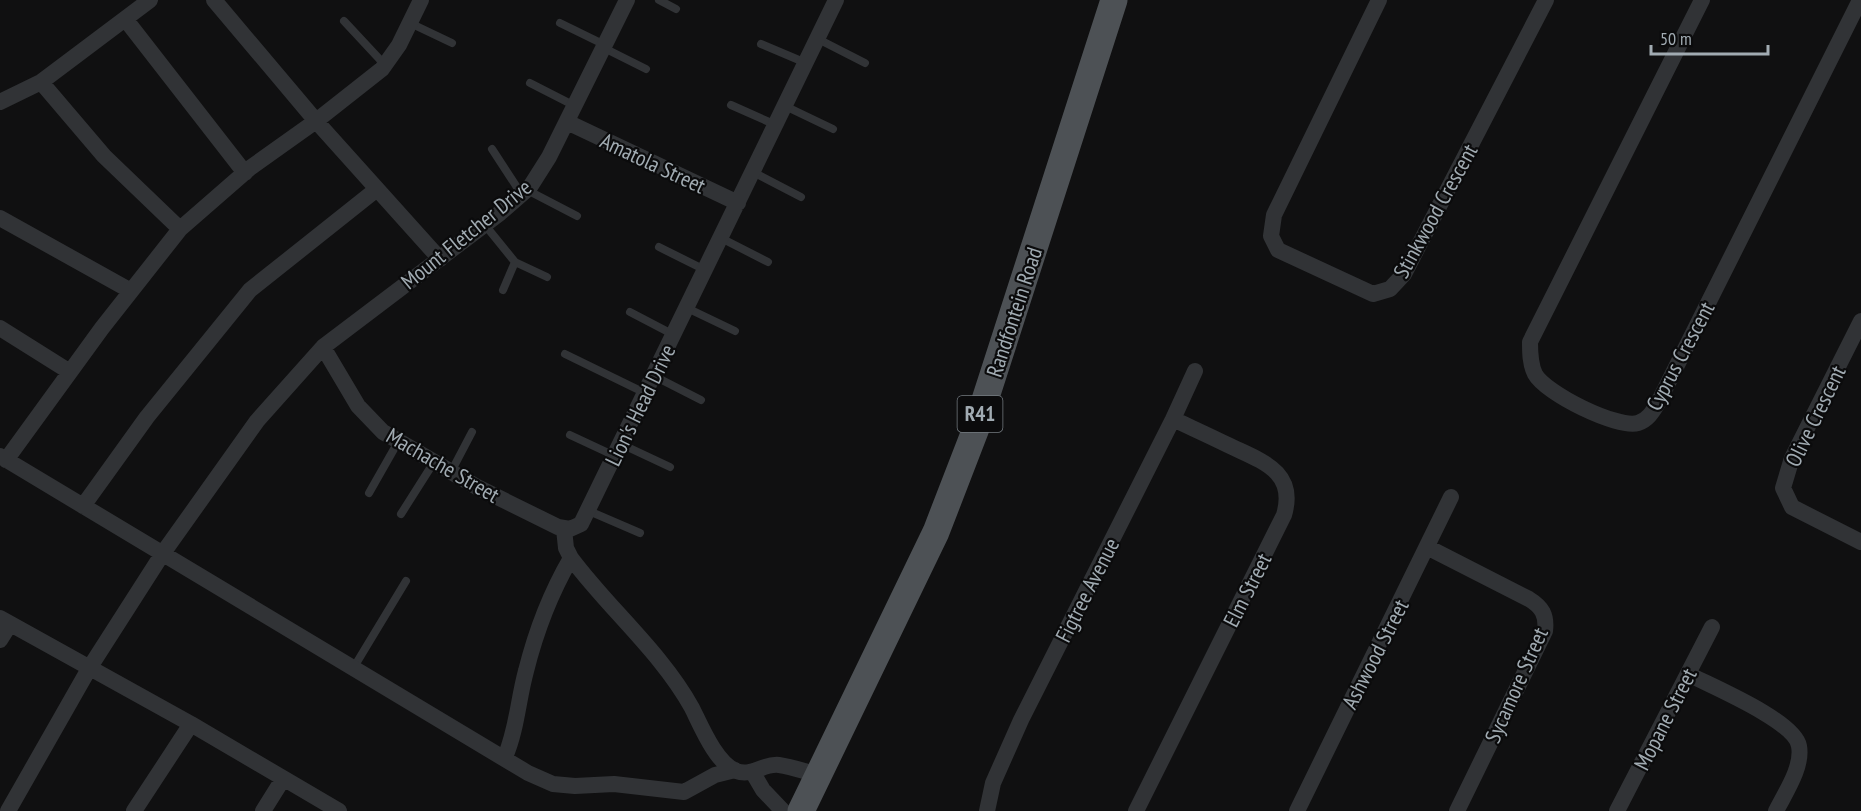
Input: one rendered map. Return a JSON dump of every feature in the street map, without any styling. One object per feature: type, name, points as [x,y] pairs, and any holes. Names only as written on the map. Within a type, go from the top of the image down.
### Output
[{"type":"main road","name":"Randfontein Road","points":[[801,811],[927,551],[975,431],[1114,0]]},
{"type":"street","points":[[0,102],[41,82],[150,0]]},
{"type":"street","points":[[214,0],[316,121],[440,260]]},
{"type":"street","points":[[421,0],[385,65],[316,121],[245,172],[180,230],[3,458],[505,757],[528,773],[553,784],[637,786],[667,792],[684,792],[715,775],[735,770],[753,773],[767,765],[779,765],[819,775]]},
{"type":"street","name":"Mount Fletcher Drive","points":[[13,809],[90,667],[163,553],[257,421],[323,347],[360,316],[440,260],[485,225],[524,192],[540,174],[627,0]]},
{"type":"street","name":"Lion's Head Drive","points":[[564,529],[581,524],[589,511],[836,0]]},
{"type":"street","name":"Stinkwood Crescent","points":[[1379,0],[1274,215],[1270,236],[1278,250],[1373,294],[1390,289],[1404,274],[1546,0]]},
{"type":"street","name":"Cyprus Crescent","points":[[1702,0],[1530,342],[1535,375],[1545,387],[1616,422],[1638,423],[1649,416],[1658,403],[1859,1]]},
{"type":"street","points":[[126,20],[245,172]]},
{"type":"street","points":[[41,82],[105,156],[180,230]]},
{"type":"street","name":"Amatola Street","points":[[567,122],[738,203]]},
{"type":"street","points":[[83,506],[147,417],[250,290],[377,189]]},
{"type":"street","points":[[0,218],[131,291]]},
{"type":"street","name":"Olive Crescent","points":[[1861,321],[1792,459],[1783,488],[1792,507],[1861,542]]},
{"type":"street","points":[[0,328],[70,372]]},
{"type":"street","name":"Machache Street","points":[[323,347],[358,406],[383,432],[451,472],[564,529]]},
{"type":"street","name":"Figtree Avenue","points":[[987,811],[993,783],[1021,720],[1195,371]]},
{"type":"street","name":"Elm Street","points":[[1136,811],[1284,515],[1288,501],[1284,483],[1267,464],[1173,419]]},
{"type":"street","name":"Ashwood Street","points":[[1297,811],[1429,548],[1452,497]]},
{"type":"street","points":[[564,529],[566,548],[571,558],[654,657],[692,709],[698,724],[717,754],[735,770]]},
{"type":"street","name":"Sycamore Street","points":[[1429,548],[1529,599],[1540,606],[1546,622],[1545,631],[1457,811]]},
{"type":"street","points":[[505,757],[513,737],[526,673],[542,616],[556,583],[571,558]]},
{"type":"street","points":[[0,640],[5,621],[90,667],[339,811]]},
{"type":"street","name":"Mopane Street","points":[[1617,811],[1712,627]]},
{"type":"street","points":[[1688,674],[1783,724],[1797,738],[1800,747],[1799,761],[1776,811]]},
{"type":"street","points":[[134,811],[190,724]]},
{"type":"street","points":[[753,773],[763,790],[783,811]]},
{"type":"street","points":[[263,811],[284,779]]},
{"type":"lane","points":[[659,0],[676,9]]},
{"type":"lane","points":[[344,21],[385,65]]},
{"type":"lane","points":[[410,23],[452,43]]},
{"type":"lane","points":[[560,23],[646,69]]},
{"type":"lane","points":[[818,39],[865,63]]},
{"type":"lane","points":[[761,44],[807,63]]},
{"type":"lane","points":[[530,83],[575,107]]},
{"type":"lane","points":[[730,105],[776,125]]},
{"type":"lane","points":[[785,106],[833,129]]},
{"type":"lane","points":[[492,149],[524,192],[578,216]]},
{"type":"lane","points":[[753,172],[801,197]]},
{"type":"lane","points":[[485,225],[514,262],[547,277]]},
{"type":"lane","points":[[720,238],[768,262]]},
{"type":"lane","points":[[659,248],[705,270]]},
{"type":"lane","points":[[503,290],[514,262]]},
{"type":"lane","points":[[687,308],[735,331]]},
{"type":"lane","points":[[630,312],[674,335]]},
{"type":"lane","points":[[565,354],[645,394]]},
{"type":"lane","points":[[654,376],[701,400]]},
{"type":"lane","points":[[451,472],[472,432]]},
{"type":"lane","points":[[570,435],[670,467]]},
{"type":"lane","points":[[369,494],[398,442]]},
{"type":"lane","points":[[401,514],[434,462]]},
{"type":"lane","points":[[589,511],[640,533]]},
{"type":"lane","points":[[354,667],[406,581]]}]
